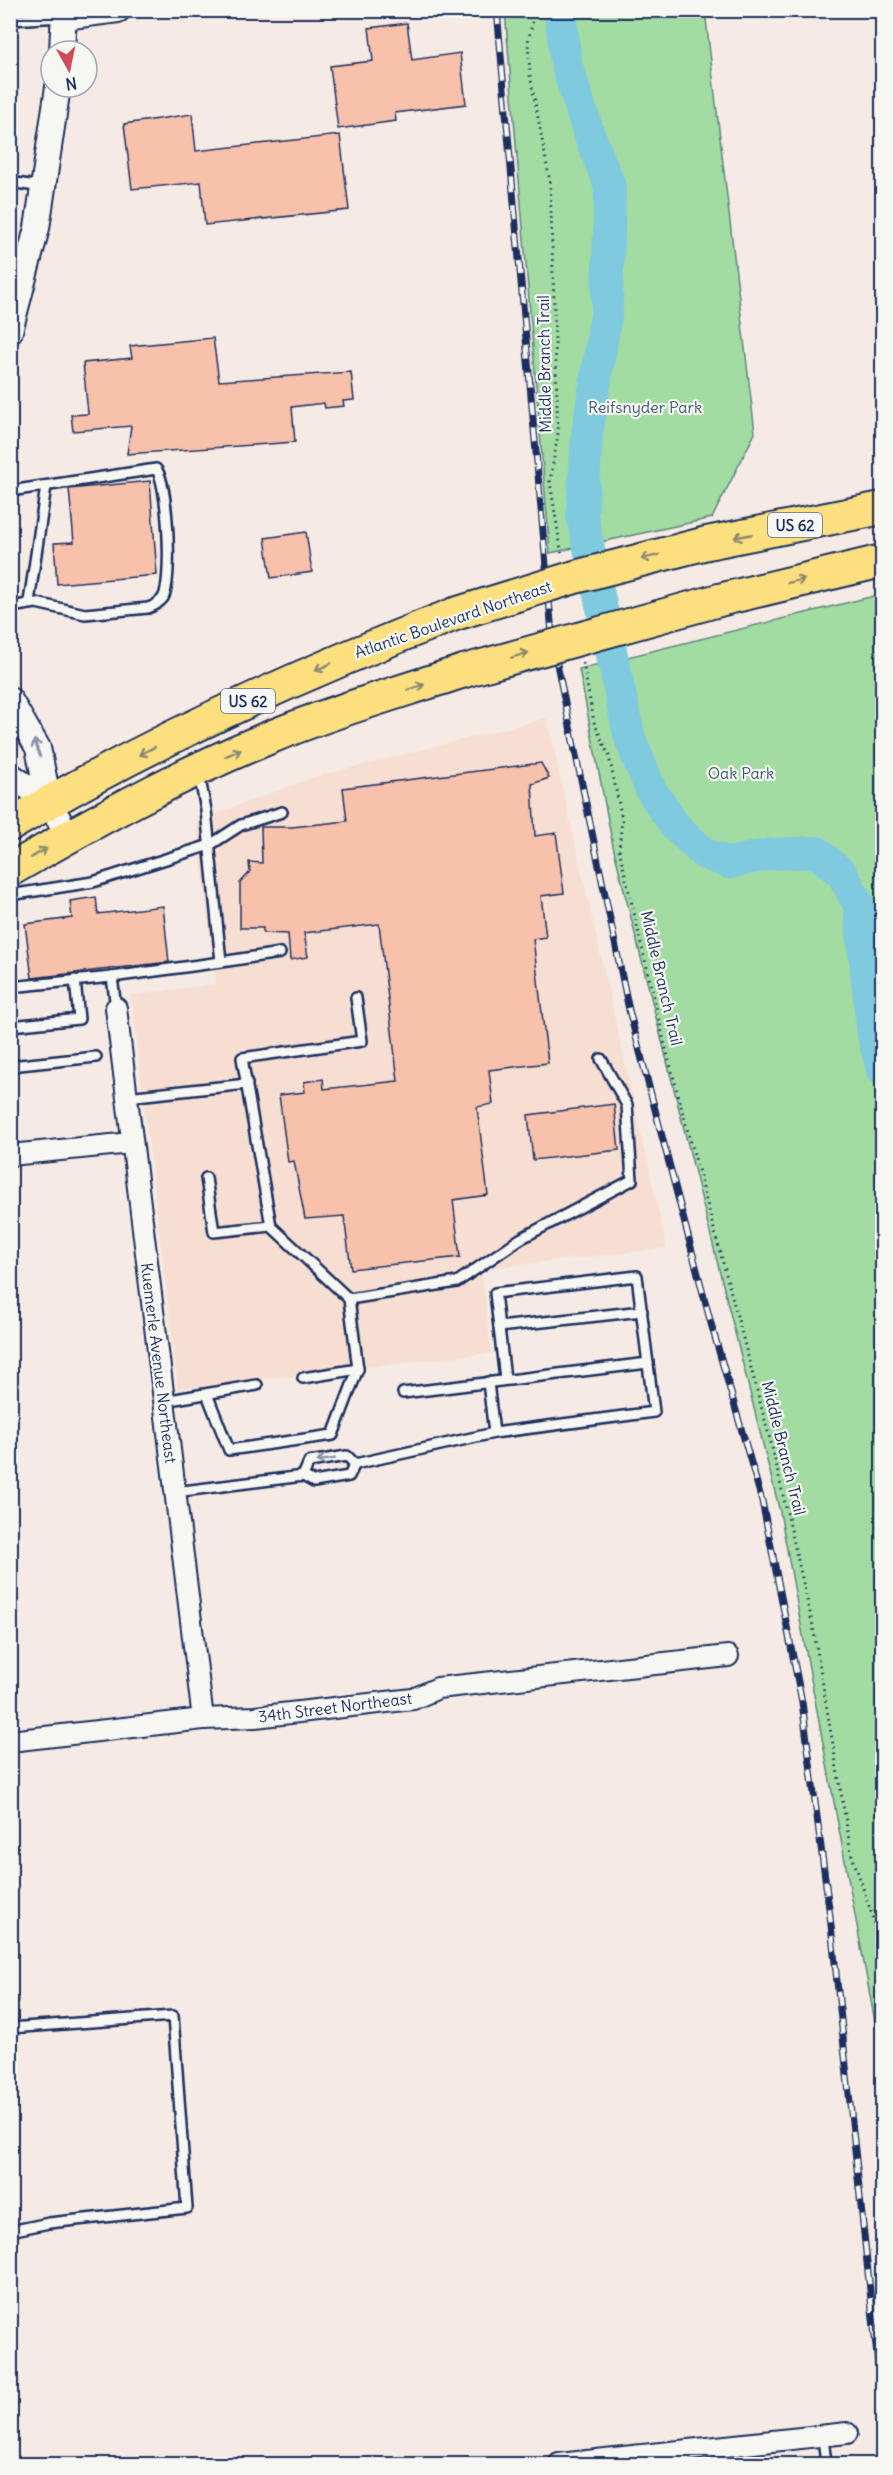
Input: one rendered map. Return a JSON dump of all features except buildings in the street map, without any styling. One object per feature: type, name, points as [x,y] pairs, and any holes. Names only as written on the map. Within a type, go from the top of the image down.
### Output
[{"type":"highway","name":"Atlantic Boulevard Northeast","points":[[49,802],[277,687],[360,651],[455,614],[566,579],[707,543],[882,508]]},
{"type":"highway","name":"US 62","points":[[10,870],[68,836],[198,769],[263,740],[363,703],[464,671],[718,600],[882,561]]},
{"type":"highway","name":"US 62","points":[[10,825],[49,802]]},
{"type":"street","points":[[63,39],[64,14],[118,10]]},
{"type":"street","points":[[10,331],[16,289],[44,187],[56,99]]},
{"type":"street","points":[[10,700],[38,748],[49,802],[68,836]]},
{"type":"street","points":[[10,775],[49,802]]},
{"type":"street","name":"Kuemerle Avenue Northeast","points":[[116,1008],[203,1719]]},
{"type":"street","points":[[10,1155],[131,1143]]},
{"type":"street","name":"34th Street Northeast","points":[[10,1741],[203,1719],[255,1717],[413,1700],[438,1688],[728,1656]]},
{"type":"street","points":[[560,2464],[594,2463],[823,2438],[847,2433]]},
{"type":"lane","points":[[10,20],[64,14]]},
{"type":"lane","points":[[10,182],[44,187]]},
{"type":"lane","points":[[10,491],[156,469],[163,483],[168,583],[164,596],[157,604],[142,609],[85,614],[29,602],[10,607]]},
{"type":"lane","points":[[29,602],[46,486]]},
{"type":"lane","points":[[198,769],[210,845],[221,962]]},
{"type":"lane","points":[[10,897],[16,894],[93,882],[210,845],[241,825],[282,812]]},
{"type":"lane","points":[[10,987],[112,977],[280,953]]},
{"type":"lane","points":[[112,977],[116,1008]]},
{"type":"lane","points":[[10,1022],[11,1026],[79,1019],[75,980]]},
{"type":"lane","points":[[207,1394],[229,1450],[333,1435],[358,1369],[349,1299],[271,1226],[242,1058],[362,1041],[356,998]]},
{"type":"lane","points":[[10,1066],[96,1057]]},
{"type":"lane","points":[[349,1299],[457,1282],[520,1239],[632,1180],[627,1105],[601,1059]]},
{"type":"lane","points":[[127,1097],[247,1084]]},
{"type":"lane","points":[[206,1178],[214,1233],[271,1226]]},
{"type":"lane","points":[[354,1464],[494,1433],[654,1412],[637,1276],[495,1293],[505,1379]]},
{"type":"lane","points":[[499,1327],[642,1311]]},
{"type":"lane","points":[[403,1393],[648,1363]]},
{"type":"lane","points":[[303,1378],[358,1369]]},
{"type":"lane","points":[[488,1382],[494,1433]]},
{"type":"lane","points":[[164,1401],[257,1384]]},
{"type":"lane","points":[[303,1476],[309,1462],[347,1456],[354,1464]]},
{"type":"lane","points":[[175,1492],[303,1476],[314,1482],[349,1476],[354,1464]]},
{"type":"lane","points":[[10,2231],[49,2223],[187,2208],[172,2016],[15,2028]]},
{"type":"lane","points":[[823,2438],[826,2464]]},
{"type":"path","name":"Middle Branch Trail","points":[[535,10],[528,42],[531,75],[550,183],[557,345],[558,433],[550,482],[563,564]]},
{"type":"path","name":"Middle Branch Trail","points":[[581,654],[594,722],[609,756],[623,828],[618,840],[619,849],[666,1049],[711,1210],[799,1560],[813,1626],[851,1852],[877,1930],[882,1938]]},
{"type":"shaded area","points":[[547,718],[667,1248],[481,1269],[492,1353],[178,1389],[131,995],[216,984],[196,821],[314,777]]},
{"type":"green space","name":"Reifsnyder Park","points":[[505,11],[705,11],[755,433],[712,518],[550,553]]},
{"type":"green space","name":"Oak Park","points":[[882,594],[882,2060],[780,1512],[613,846],[579,669]]},
{"type":"waterway","points":[[566,10],[561,19],[566,63],[589,134],[610,186],[607,309],[587,434],[582,516],[630,739],[651,790],[675,826],[705,854],[729,863],[771,854],[817,852],[842,874],[859,905],[873,1035],[882,1070]]},
{"type":"railway","points":[[497,10],[553,645],[629,1010],[710,1320],[762,1501],[802,1702],[830,1916],[882,2403]]}]
